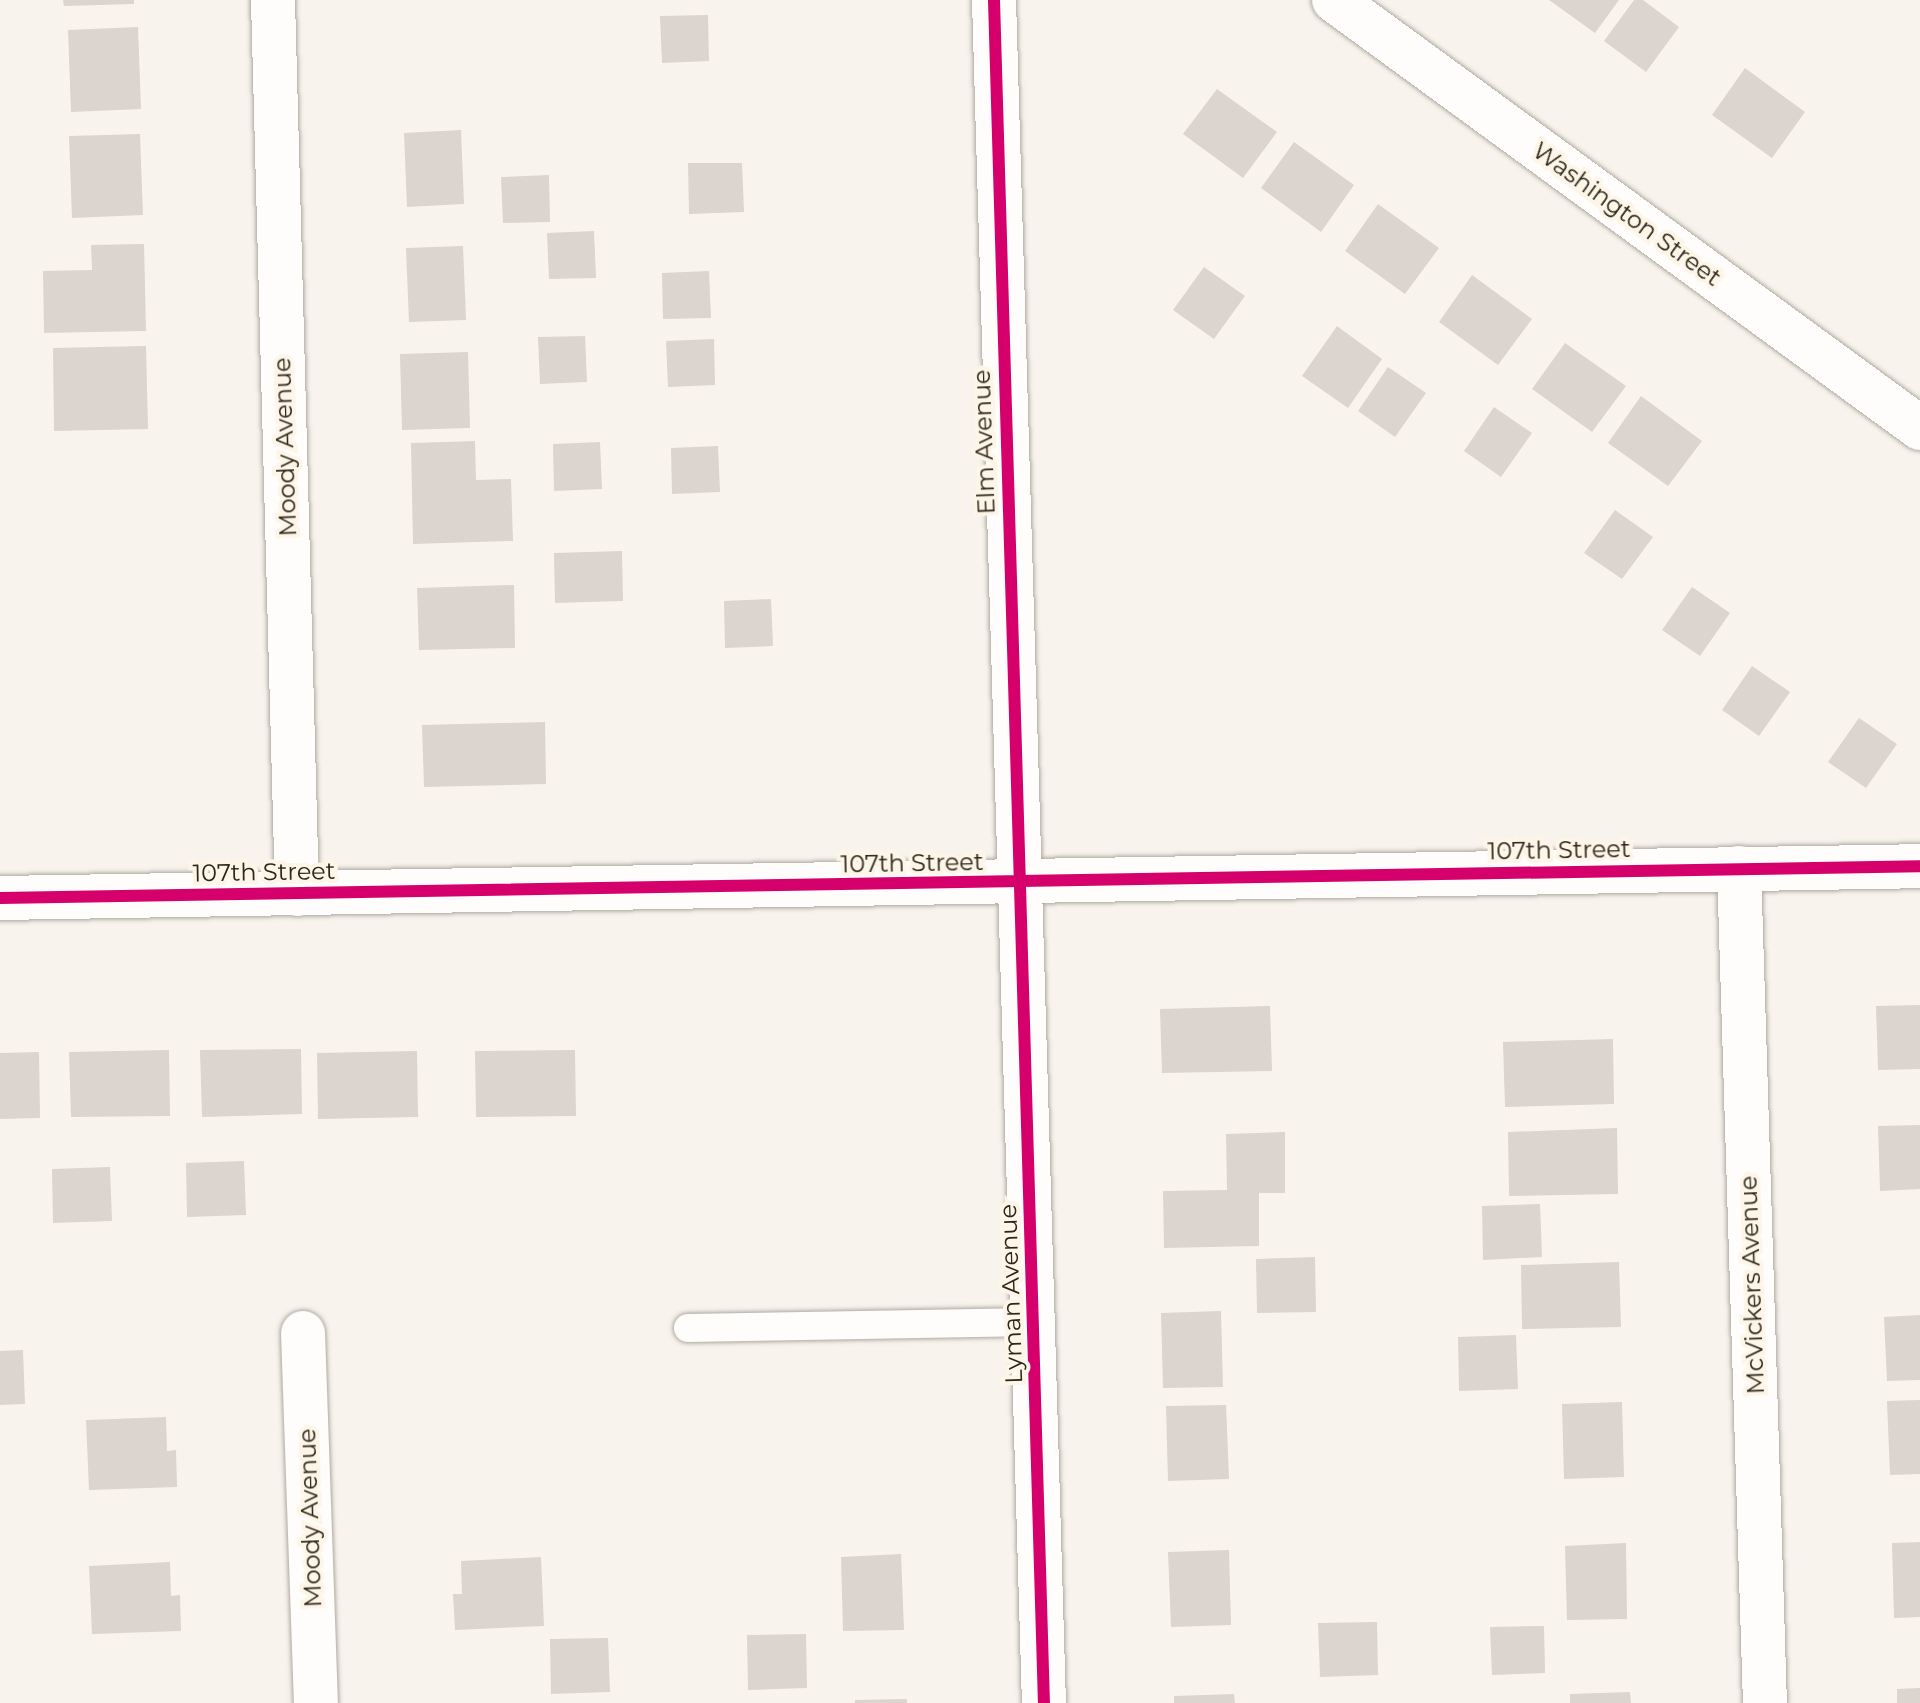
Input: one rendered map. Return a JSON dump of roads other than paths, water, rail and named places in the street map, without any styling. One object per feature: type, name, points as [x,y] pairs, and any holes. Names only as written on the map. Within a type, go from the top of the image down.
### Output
[{"type":"street","name":"Moody Avenue","points":[[273,0],[297,894]]},
{"type":"street","name":"Elm Avenue","points":[[994,0],[1019,884]]},
{"type":"street","name":"Washington Street","points":[[1334,0],[1920,428]]},
{"type":"street","name":"107th Street","points":[[0,898],[1019,884],[1920,866]]},
{"type":"street","name":"McVickers Avenue","points":[[1739,868],[1765,1703]]},
{"type":"street","name":"Lyman Avenue","points":[[1019,884],[1044,1703]]},
{"type":"street","name":"Moody Avenue","points":[[303,1333],[316,1703]]},
{"type":"lane","points":[[688,1328],[1034,1322]]}]
